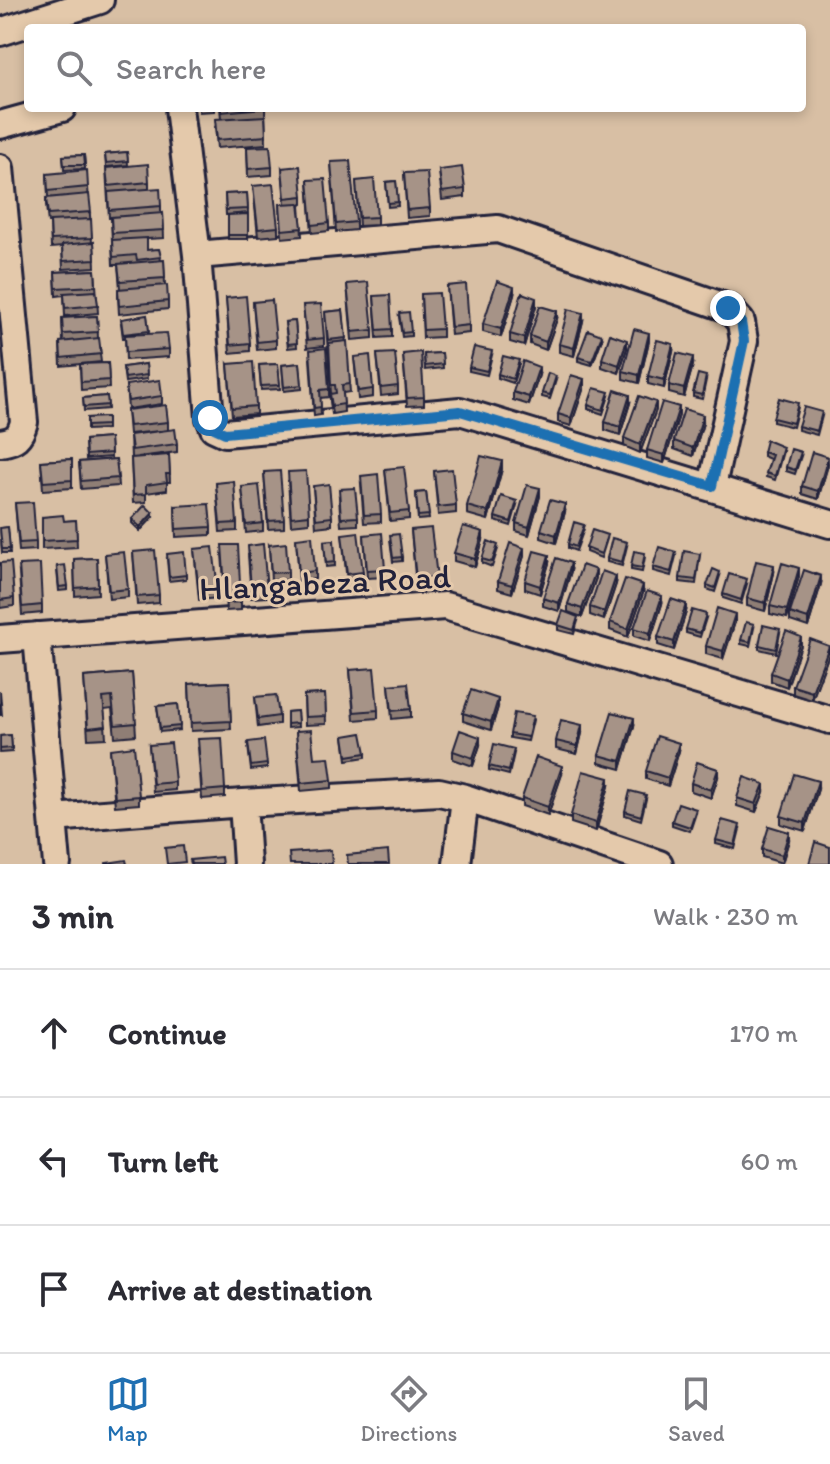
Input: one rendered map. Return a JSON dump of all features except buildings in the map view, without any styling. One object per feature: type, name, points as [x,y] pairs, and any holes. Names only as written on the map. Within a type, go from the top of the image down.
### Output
[{"type":"street","points":[[25,24],[100,0]]},
{"type":"street","points":[[0,32],[24,24]]},
{"type":"street","points":[[0,125],[47,112]]},
{"type":"street","points":[[179,112],[197,255],[210,418],[214,428],[225,433],[460,411],[830,524]]},
{"type":"street","points":[[0,168],[24,422],[21,435],[13,442],[0,443]]},
{"type":"street","points":[[197,255],[498,229],[728,308],[741,322],[744,341],[712,486]]},
{"type":"street","name":"Hlangabeza Road","points":[[0,639],[445,606],[828,714]]},
{"type":"street","points":[[37,636],[57,864]]},
{"type":"street","points":[[53,818],[439,792],[659,864]]},
{"type":"street","points":[[457,864],[465,798]]},
{"type":"street","points":[[243,803],[247,864]]},
{"type":"route","points":[[210,418],[214,428],[225,433],[460,411],[712,486],[744,341],[741,322],[728,308]]}]
